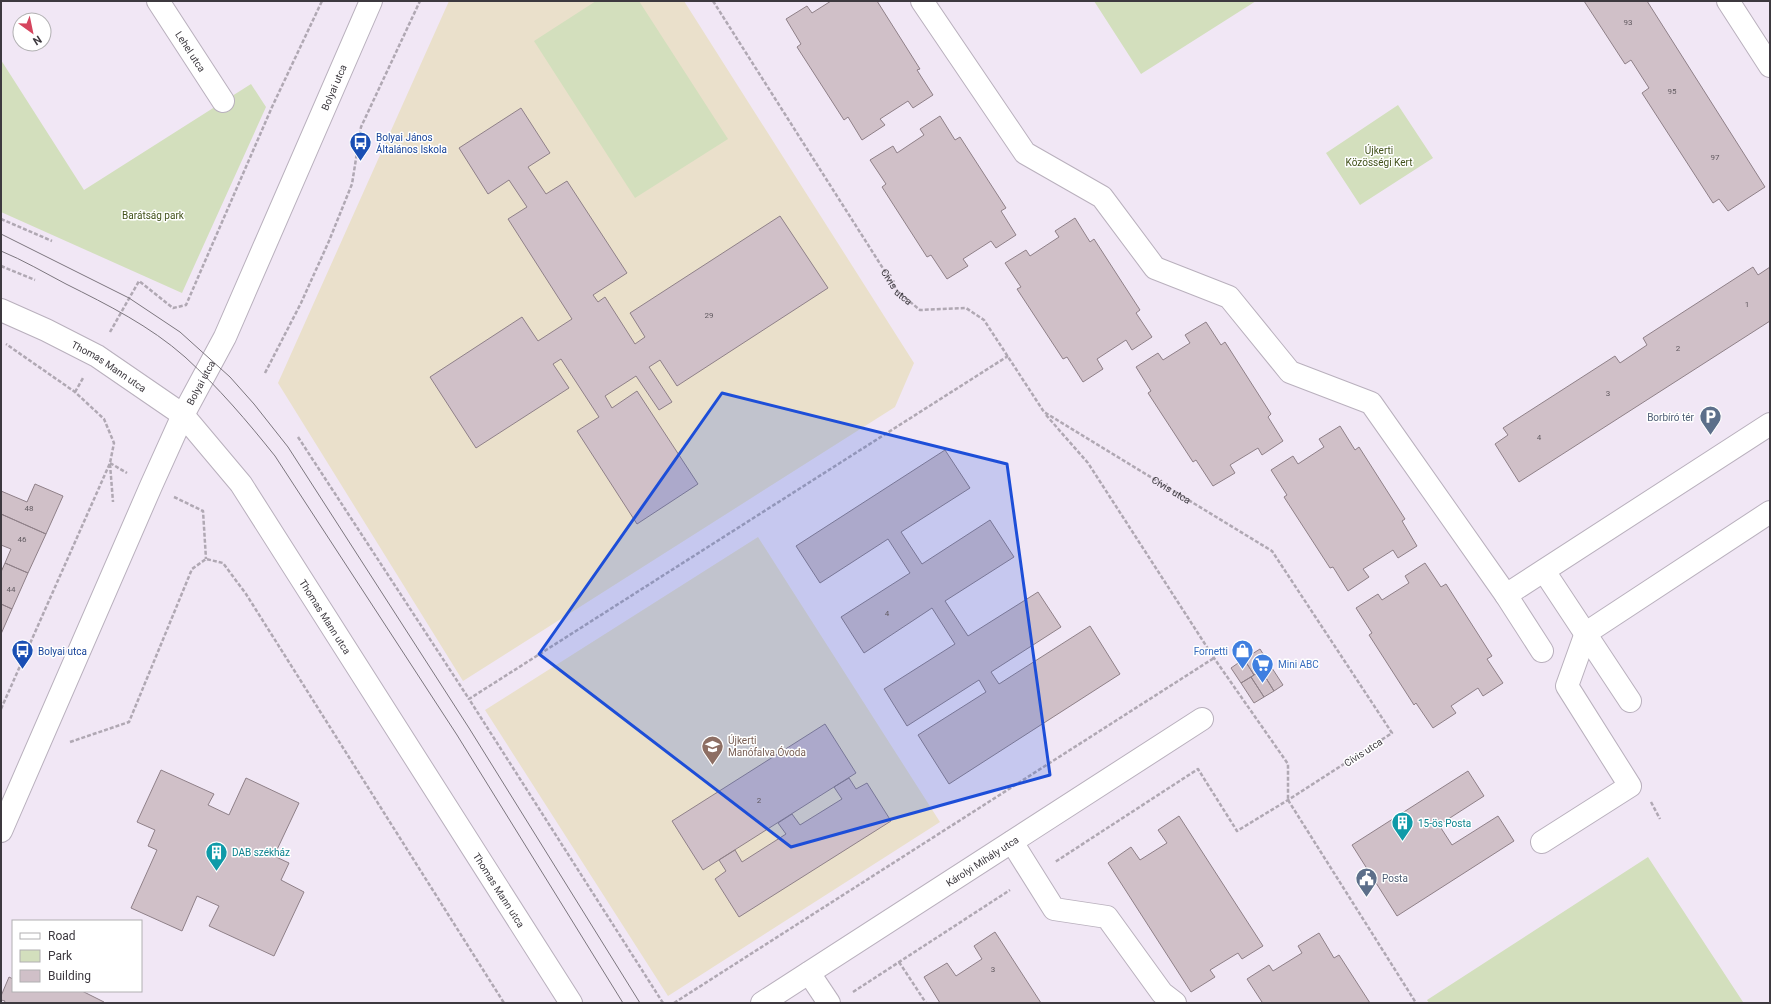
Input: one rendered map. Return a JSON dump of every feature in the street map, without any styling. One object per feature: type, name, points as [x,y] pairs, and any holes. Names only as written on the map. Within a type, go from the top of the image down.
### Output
[{"type":"street","name":"Lehel utca","points":[[158,1],[222,101]]},
{"type":"street","name":"Bolyai utca","points":[[1,831],[183,415],[225,337],[371,1]]},
{"type":"street","points":[[922,1],[1025,153],[1102,197],[1155,268],[1229,297],[1290,372],[1371,403],[1506,595],[1542,651]]},
{"type":"street","points":[[1728,1],[1770,66]]},
{"type":"street","name":"Thomas Mann utca","points":[[1,310],[46,330],[96,356],[183,415],[241,484],[571,1003]]},
{"type":"street","points":[[1506,595],[1770,424]]},
{"type":"street","points":[[1542,842],[1630,786],[1567,686],[1586,633],[1770,512]]},
{"type":"street","points":[[1544,571],[1630,701]]},
{"type":"street","name":"Károlyi Mihály utca","points":[[762,1003],[1202,719]]},
{"type":"street","points":[[1012,842],[1054,909],[1107,917],[1162,993],[1175,1003]]},
{"type":"street","points":[[809,973],[839,999]]},
{"type":"path","points":[[139,281],[173,308],[186,305],[272,106],[322,1]]},
{"type":"path","points":[[265,373],[301,304],[329,241],[352,184],[361,127],[420,1]]},
{"type":"path","name":"Cívis utca","points":[[713,1],[898,292],[920,310],[966,308],[984,320],[1044,412],[1272,551],[1392,733],[1288,800]]},
{"type":"path","points":[[1,219],[52,241]]},
{"type":"path","points":[[1,266],[35,280]]},
{"type":"path","points":[[1,340],[88,402],[104,419],[114,443],[110,463],[1,709]]},
{"type":"path","points":[[469,699],[1008,356]]},
{"type":"path","points":[[1044,412],[1088,463],[1214,658],[1288,764],[1288,800],[1416,1003]]},
{"type":"path","points":[[298,437],[469,699],[663,1003]]},
{"type":"path","points":[[35,753],[129,722],[192,569],[206,558],[223,563],[250,601],[504,1003]]},
{"type":"path","points":[[674,1003],[1214,658]]},
{"type":"path","points":[[839,999],[899,962],[1198,769],[1237,831],[1288,800]]},
{"type":"path","points":[[899,962],[926,1003]]},
{"type":"highlighted area","points":[[722,393],[1007,464],[1050,775],[791,847],[539,654]]},
{"type":"shaded area","points":[[449,1],[684,1],[914,363],[895,407],[463,681],[278,383]]},
{"type":"shaded area","name":"Újkerti Manófalva Óvoda","points":[[758,537],[940,822],[668,996],[485,710]]},
{"type":"green space","points":[[596,1],[639,1],[728,139],[635,198],[534,41]]},
{"type":"green space","points":[[1094,1],[1256,1],[1141,74]]},
{"type":"green space","name":"Barátság park","points":[[1,60],[84,190],[251,84],[266,107],[182,293],[1,212]]},
{"type":"green space","name":"Újkerti Közösségi Kert","points":[[1398,105],[1433,158],[1360,205],[1326,153]]},
{"type":"green space","points":[[1648,857],[1743,1002],[1429,1003],[1427,1000]]},
{"type":"building","points":[[831,1],[877,1],[920,69],[917,70],[933,95],[913,108],[908,101],[880,119],[885,125],[862,140],[848,117],[844,120],[797,47],[801,44],[786,19],[807,6],[812,13]]},
{"type":"building","points":[[1584,1],[1647,1],[1765,187],[1728,211],[1719,199],[1713,203],[1642,93],[1649,88],[1631,60],[1625,64]]},
{"type":"building","points":[[521,108],[550,153],[528,167],[546,194],[567,181],[627,273],[593,295],[598,302],[605,297],[635,344],[645,337],[630,313],[780,216],[828,288],[677,386],[660,360],[649,367],[672,402],[659,410],[636,376],[605,396],[612,408],[637,391],[698,484],[637,524],[577,431],[599,417],[561,359],[553,364],[569,388],[476,448],[430,377],[522,317],[538,341],[572,319],[508,219],[527,207],[509,180],[488,194],[459,148]]},
{"type":"building","points":[[940,116],[955,140],[960,137],[1006,208],[1001,211],[1016,235],[996,248],[991,241],[963,259],[968,266],[947,279],[931,255],[927,257],[882,187],[886,184],[870,160],[893,146],[897,153],[924,135],[920,129]]},
{"type":"building","points":[[1075,218],[1090,242],[1094,239],[1140,310],[1136,313],[1152,337],[1132,350],[1126,340],[1097,359],[1103,369],[1083,382],[1067,357],[1063,359],[1017,289],[1021,287],[1005,263],[1026,250],[1030,256],[1059,237],[1055,231]]},
{"type":"building","points":[[1753,267],[1758,275],[1770,267],[1770,321],[1519,482],[1495,444],[1508,435],[1503,428],[1615,356],[1620,363],[1647,345],[1643,338]]},
{"type":"building","points":[[1206,322],[1221,345],[1225,342],[1271,414],[1268,417],[1283,441],[1262,455],[1258,448],[1230,465],[1235,473],[1213,486],[1196,460],[1193,462],[1148,393],[1151,391],[1136,367],[1158,353],[1163,360],[1190,343],[1185,335]]},
{"type":"building","points":[[1340,426],[1355,450],[1359,447],[1405,519],[1402,521],[1417,546],[1398,558],[1393,550],[1363,569],[1369,577],[1348,591],[1333,567],[1330,568],[1284,497],[1287,495],[1271,470],[1293,456],[1298,464],[1324,447],[1319,439]]},
{"type":"building","points":[[945,450],[970,488],[901,532],[922,564],[990,520],[1014,557],[945,601],[968,636],[1038,592],[1061,627],[991,672],[999,684],[1090,626],[1120,674],[949,784],[918,735],[986,692],[979,680],[907,726],[884,689],[955,644],[932,608],[864,653],[841,617],[910,573],[888,539],[820,583],[796,546]]},
{"type":"building","points":[[35,484],[63,496],[46,534],[1,514],[1,491],[27,502]]},
{"type":"building","points":[[1,514],[46,534],[28,573],[5,563],[11,549],[1,545]]},
{"type":"building","points":[[5,563],[28,573],[12,609],[1,604],[1,572]]},
{"type":"building","points":[[1425,563],[1441,587],[1446,584],[1492,656],[1487,659],[1503,683],[1483,696],[1478,688],[1451,706],[1456,713],[1433,728],[1416,703],[1414,705],[1369,635],[1372,633],[1356,608],[1378,594],[1382,600],[1409,583],[1405,576]]},
{"type":"building","points":[[1,604],[12,609],[1,634]]},
{"type":"building","points":[[1260,649],[1270,665],[1254,675],[1244,659]]},
{"type":"building","name":"Fornetti","points":[[1244,659],[1254,675],[1241,683],[1231,668]]},
{"type":"building","points":[[1270,665],[1283,685],[1274,691],[1261,670]]},
{"type":"building","name":"Mini ABC","points":[[1261,670],[1274,691],[1264,697],[1251,677]]},
{"type":"building","points":[[1251,677],[1264,697],[1254,703],[1241,683]]},
{"type":"building","points":[[825,724],[856,773],[703,870],[672,821]]},
{"type":"building","name":"DAB székház","points":[[161,770],[214,794],[208,805],[229,815],[246,778],[299,803],[274,856],[289,863],[281,880],[304,892],[274,956],[209,926],[219,906],[197,896],[182,931],[131,908],[157,850],[148,846],[155,830],[137,822]]},
{"type":"building","name":"15-ös Posta","points":[[1468,771],[1484,796],[1439,825],[1452,845],[1498,816],[1514,841],[1397,916],[1352,845]]},
{"type":"building","points":[[849,778],[856,789],[867,783],[891,821],[739,917],[715,879],[726,871],[719,860],[735,850],[742,862],[786,834],[778,823],[792,814],[800,825],[842,799],[834,787]]},
{"type":"building","points":[[1179,816],[1263,946],[1242,959],[1238,953],[1210,970],[1215,977],[1191,992],[1108,863],[1131,847],[1140,860],[1167,843],[1158,830]]},
{"type":"building","points":[[995,932],[1041,1003],[940,1003],[924,977],[947,963],[956,976],[982,959],[974,946]]},
{"type":"building","points":[[1319,933],[1334,958],[1339,955],[1370,1003],[1261,1003],[1262,1002],[1247,979],[1269,965],[1273,971],[1302,953],[1298,946]]},
{"type":"building","points":[[9,977],[12,978],[12,992],[84,992],[104,1003],[4,1003],[5,1001],[1,1000],[1,996]]},
{"type":"tram line","points":[[1,234],[129,298],[180,332],[230,377],[254,404],[288,447],[469,728],[640,1003]]},
{"type":"tram line","points":[[1,251],[26,262],[113,308],[158,335],[185,357],[221,393],[254,430],[275,456],[457,735],[623,1003]]},
{"type":"place","name":"Bolyai János Általános Iskola","points":[[360,162]]},
{"type":"place","name":"Borbíró tér","points":[[1710,436]]},
{"type":"place","name":"Bolyai utca","points":[[23,670]]},
{"type":"place","name":"Fornetti","points":[[1243,670]]},
{"type":"place","name":"Mini ABC","points":[[1263,684]]},
{"type":"place","name":"Újkerti Manófalva Óvoda","points":[[713,766]]},
{"type":"place","name":"15-ös Posta","points":[[1403,842]]},
{"type":"place","name":"DAB székház","points":[[216,872]]},
{"type":"place","name":"Posta","points":[[1366,898]]}]
